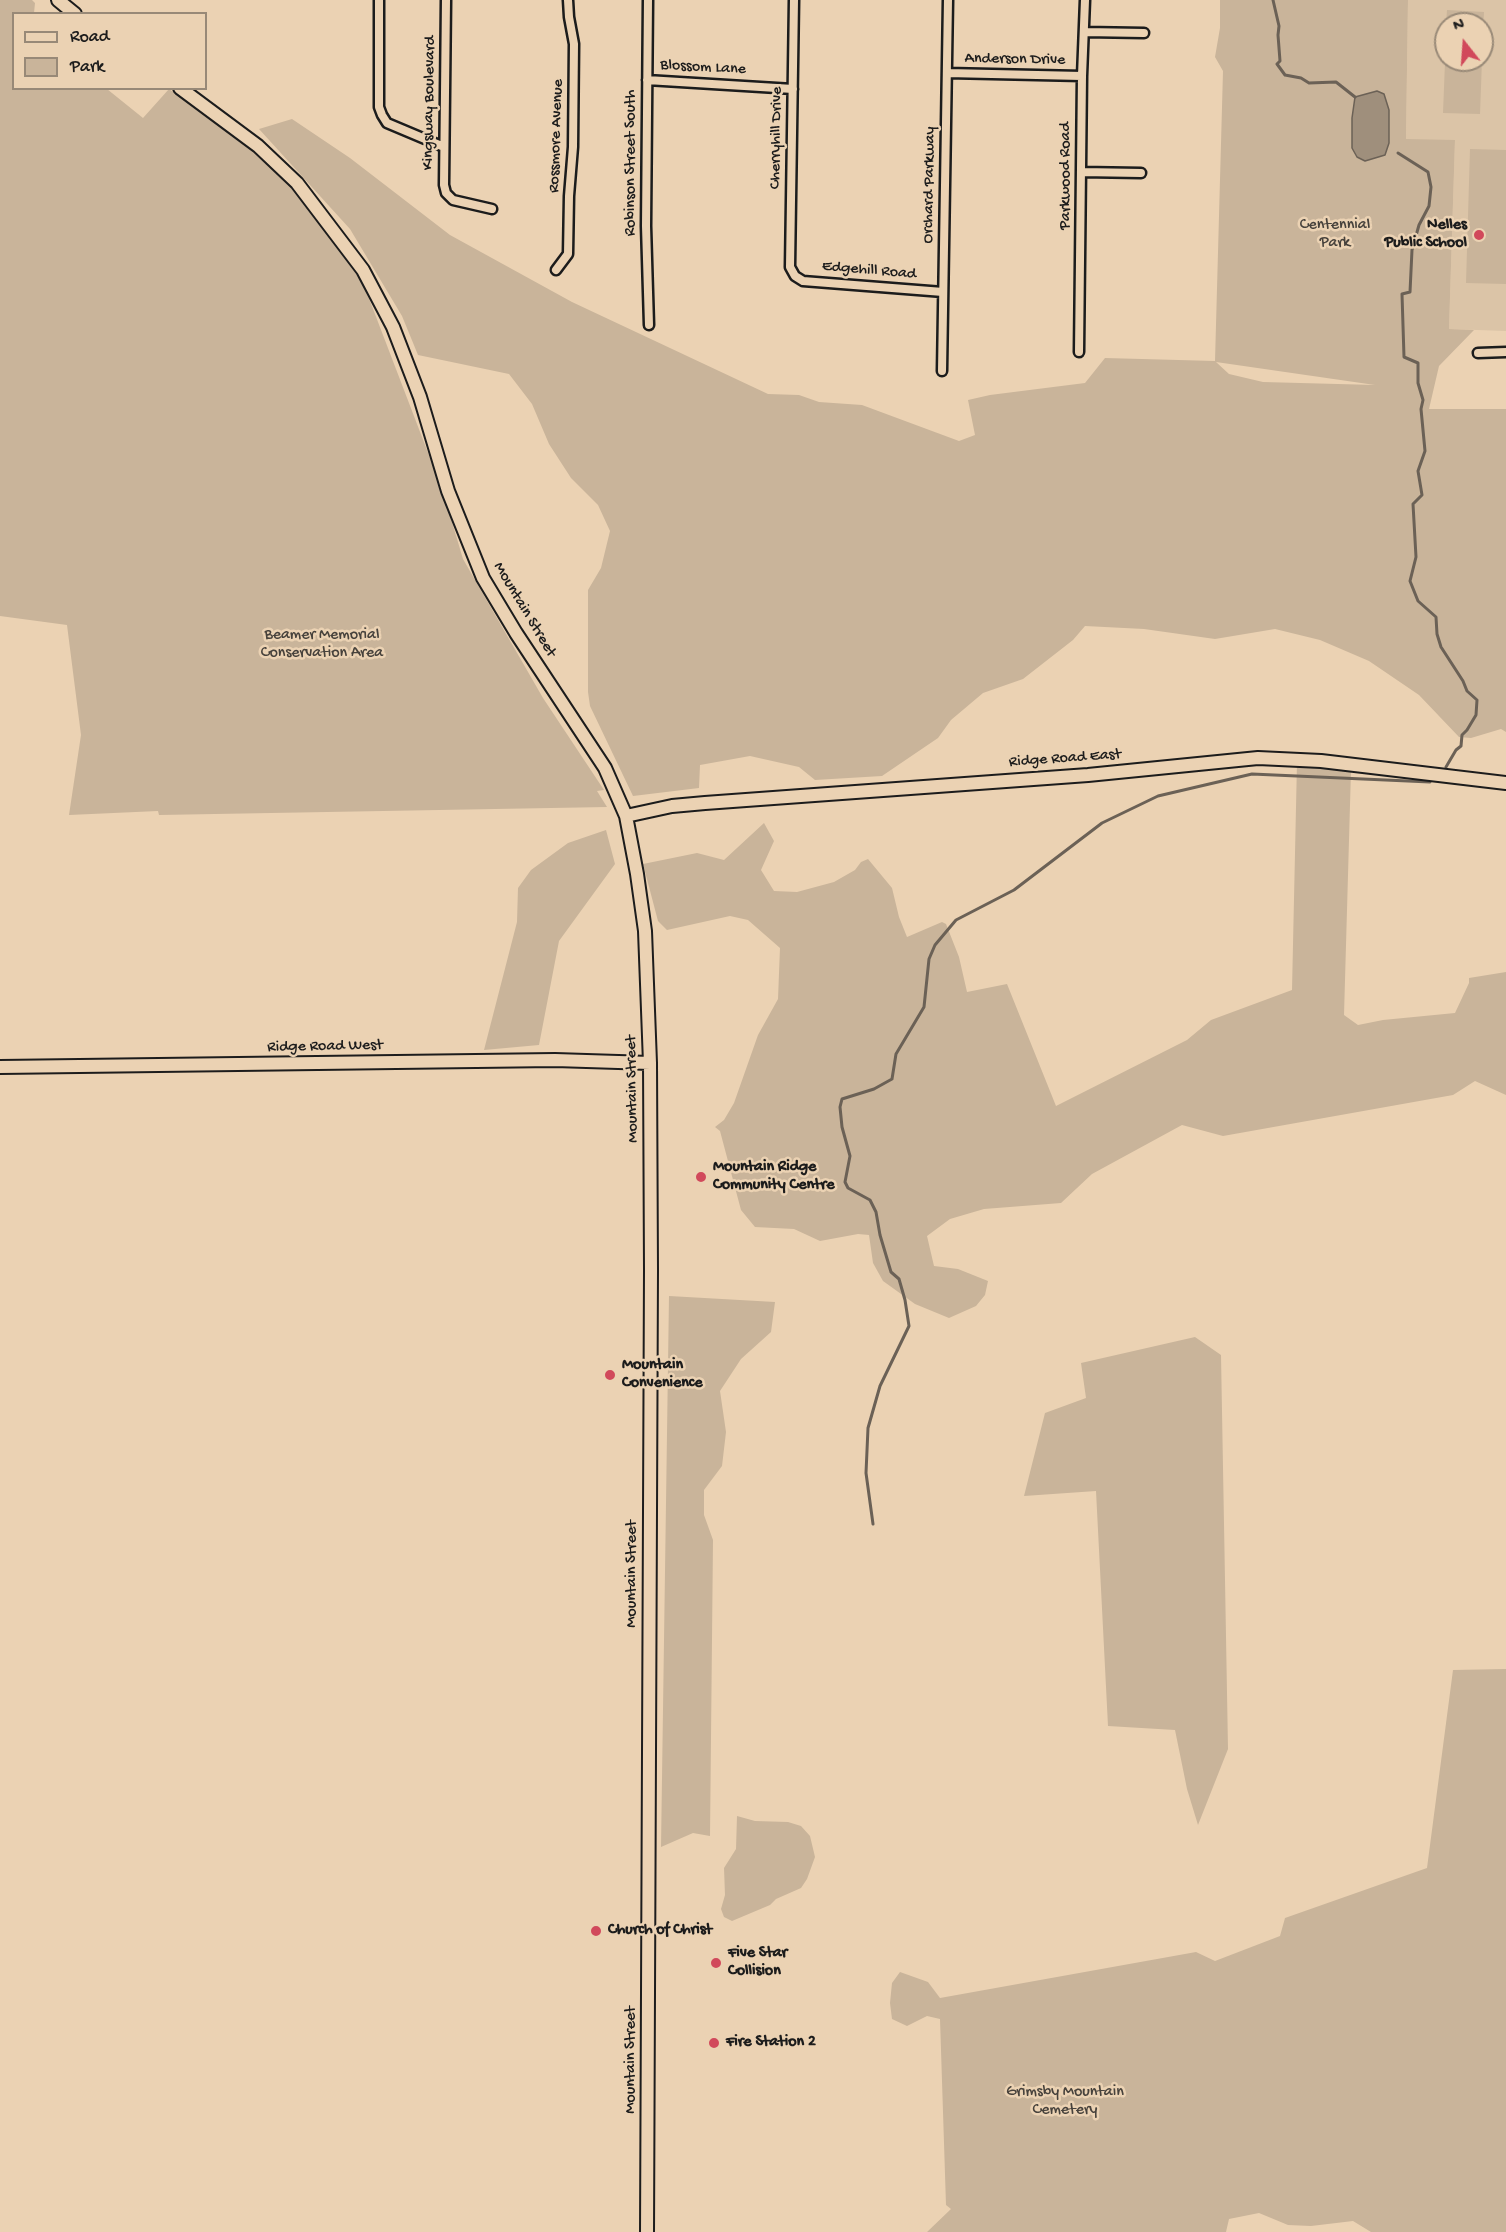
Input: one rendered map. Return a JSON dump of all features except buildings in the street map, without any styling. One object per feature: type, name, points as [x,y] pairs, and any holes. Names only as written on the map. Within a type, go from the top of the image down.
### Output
[{"type":"main road","points":[[58,0],[73,12]]},
{"type":"main road","name":"Mountain Street","points":[[183,90],[258,146],[297,183],[363,270],[393,327],[420,397],[448,491],[483,578],[516,633],[605,768],[626,816],[638,874],[645,931],[650,1063],[647,2232]]},
{"type":"main road","name":"Ridge Road East","points":[[626,816],[672,806],[705,802],[1088,775],[1258,758],[1321,761],[1506,783]]},
{"type":"main road","name":"Ridge Road West","points":[[0,1066],[555,1060],[650,1063]]},
{"type":"street","points":[[379,0],[379,107],[382,115],[387,123],[444,147]]},
{"type":"street","name":"Rossmore Avenue","points":[[556,270],[568,255],[573,147],[574,44],[568,17],[568,0]]},
{"type":"street","name":"Robinson Street South","points":[[648,0],[648,325]]},
{"type":"street","name":"Cherryhill Drive","points":[[794,0],[790,267],[795,276]]},
{"type":"street","name":"Orchard Parkway","points":[[942,371],[948,0]]},
{"type":"street","name":"Parkwood Road","points":[[1079,352],[1085,0]]},
{"type":"street","name":"Kingsway Boulevard","points":[[443,1],[444,185],[446,193],[453,200],[492,209]]},
{"type":"street","points":[[1085,32],[1144,33]]},
{"type":"street","name":"Anderson Drive","points":[[947,73],[1082,76]]},
{"type":"street","name":"Blossom Lane","points":[[647,80],[793,89]]},
{"type":"street","points":[[1082,172],[1141,173]]},
{"type":"street","name":"Edgehill Road","points":[[795,276],[803,280],[943,292]]},
{"type":"street","points":[[1478,353],[1506,352]]},
{"type":"shaded area","name":"Nelles Public School","points":[[1408,0],[1506,0],[1506,331],[1449,329],[1455,140],[1406,140]]},
{"type":"shaded area","points":[[1377,91],[1384,94],[1389,110],[1389,143],[1385,155],[1365,161],[1357,157],[1352,148],[1355,97]]},
{"type":"green space","name":"Beamer Memorial Conservation Area","points":[[0,0],[32,0],[35,3],[34,12],[12,12],[12,90],[108,90],[143,118],[170,90],[234,136],[291,186],[341,250],[365,288],[443,492],[463,559],[543,698],[604,790],[597,791],[607,807],[159,815],[158,811],[69,815],[81,735],[67,625],[0,616]]},
{"type":"green space","name":"Centennial Park","points":[[1220,0],[1408,0],[1406,139],[1455,140],[1449,329],[1474,330],[1439,366],[1429,409],[1506,409],[1506,732],[1501,729],[1471,738],[1459,737],[1419,695],[1369,661],[1320,640],[1275,629],[1215,639],[1144,629],[1085,626],[1073,640],[1023,679],[983,693],[951,720],[938,738],[882,776],[815,780],[799,767],[750,756],[700,765],[699,788],[633,796],[590,706],[588,692],[588,590],[601,568],[610,531],[598,505],[571,478],[549,444],[532,404],[509,374],[418,355],[402,316],[350,229],[259,129],[292,119],[350,158],[450,235],[572,302],[768,394],[799,395],[819,402],[862,405],[959,441],[975,435],[968,400],[1085,383],[1105,358],[1215,361],[1223,71],[1215,57],[1220,28]],"holes":[[[1216,362],[1375,385],[1263,382],[1229,374]]]},
{"type":"green space","points":[[1447,10],[1484,12],[1447,12]]},
{"type":"green space","points":[[1445,72],[1482,72],[1480,114],[1443,113]]},
{"type":"green space","points":[[1470,149],[1506,150],[1506,284],[1466,283]]},
{"type":"green space","points":[[1297,762],[1351,770],[1344,1015],[1358,1025],[1383,1020],[1455,1013],[1469,983],[1469,978],[1506,972],[1506,1095],[1475,1081],[1453,1095],[1223,1136],[1182,1125],[1092,1174],[1061,1203],[984,1209],[950,1219],[927,1236],[934,1266],[958,1269],[988,1281],[985,1295],[976,1306],[949,1318],[915,1304],[883,1281],[873,1263],[869,1235],[858,1234],[820,1241],[794,1229],[755,1227],[741,1210],[720,1131],[715,1127],[724,1120],[734,1103],[758,1035],[778,999],[780,948],[748,920],[730,916],[667,930],[658,921],[643,864],[697,853],[724,860],[764,823],[774,841],[761,870],[774,891],[797,892],[834,882],[855,870],[861,862],[868,859],[892,888],[907,937],[942,922],[946,924],[959,957],[967,992],[1007,984],[1056,1106],[1187,1040],[1211,1020],[1292,990]]},
{"type":"green space","points":[[606,830],[615,864],[559,941],[539,1045],[484,1050],[517,922],[518,888],[531,870],[568,843]]},
{"type":"green space","points":[[669,1296],[775,1302],[771,1332],[741,1359],[720,1391],[726,1432],[722,1466],[704,1490],[704,1515],[713,1540],[710,1836],[693,1833],[661,1847]]},
{"type":"green space","points":[[1195,1337],[1221,1355],[1228,1749],[1198,1825],[1187,1789],[1175,1730],[1108,1726],[1096,1491],[1024,1496],[1045,1413],[1086,1398],[1081,1363]]},
{"type":"green space","name":"Grimsby Mountain Cemetery","points":[[1506,1669],[1506,2232],[1371,2232],[1353,2221],[1311,2226],[1288,2225],[1259,2213],[1229,2219],[1226,2232],[927,2232],[951,2209],[946,2205],[940,2019],[927,2016],[907,2026],[892,2019],[890,2003],[892,1983],[900,1972],[928,1982],[940,1998],[1196,1952],[1215,1961],[1280,1936],[1285,1918],[1427,1868],[1453,1670]]},
{"type":"green space","points":[[737,1816],[755,1821],[788,1822],[801,1826],[810,1836],[815,1857],[801,1888],[776,1899],[770,1905],[732,1921],[724,1917],[721,1909],[725,1895],[724,1868],[736,1849]]},
{"type":"waterway","points":[[1273,0],[1279,26],[1280,61],[1277,64],[1285,75],[1301,78],[1309,83],[1336,82],[1355,97]]},
{"type":"waterway","points":[[1398,153],[1428,172],[1431,187],[1429,206],[1419,225],[1412,250],[1410,292],[1402,294],[1404,357],[1418,363],[1418,383],[1423,400],[1421,409],[1425,451],[1418,471],[1422,495],[1413,504],[1416,557],[1410,581],[1418,601],[1436,617],[1437,634],[1441,647],[1467,691],[1477,700],[1476,715],[1462,735],[1461,746],[1446,767]]},
{"type":"waterway","points":[[873,1524],[866,1473],[868,1428],[880,1386],[909,1326],[899,1279],[891,1272],[876,1212],[870,1200],[848,1188],[845,1182],[850,1156],[842,1127],[840,1107],[842,1099],[874,1089],[892,1079],[896,1054],[924,1007],[929,959],[935,945],[956,920],[1014,890],[1102,823],[1158,796],[1252,774],[1430,782]]},
{"type":"place","name":"Nelles Public School","points":[[1479,235]]},
{"type":"place","name":"Mountain Ridge Community Centre","points":[[701,1177]]},
{"type":"place","name":"Mountain Convenience","points":[[610,1375]]},
{"type":"place","name":"Church of Christ","points":[[596,1931]]},
{"type":"place","name":"Five Star Collision","points":[[716,1963]]},
{"type":"place","name":"Fire Station 2","points":[[714,2043]]}]
